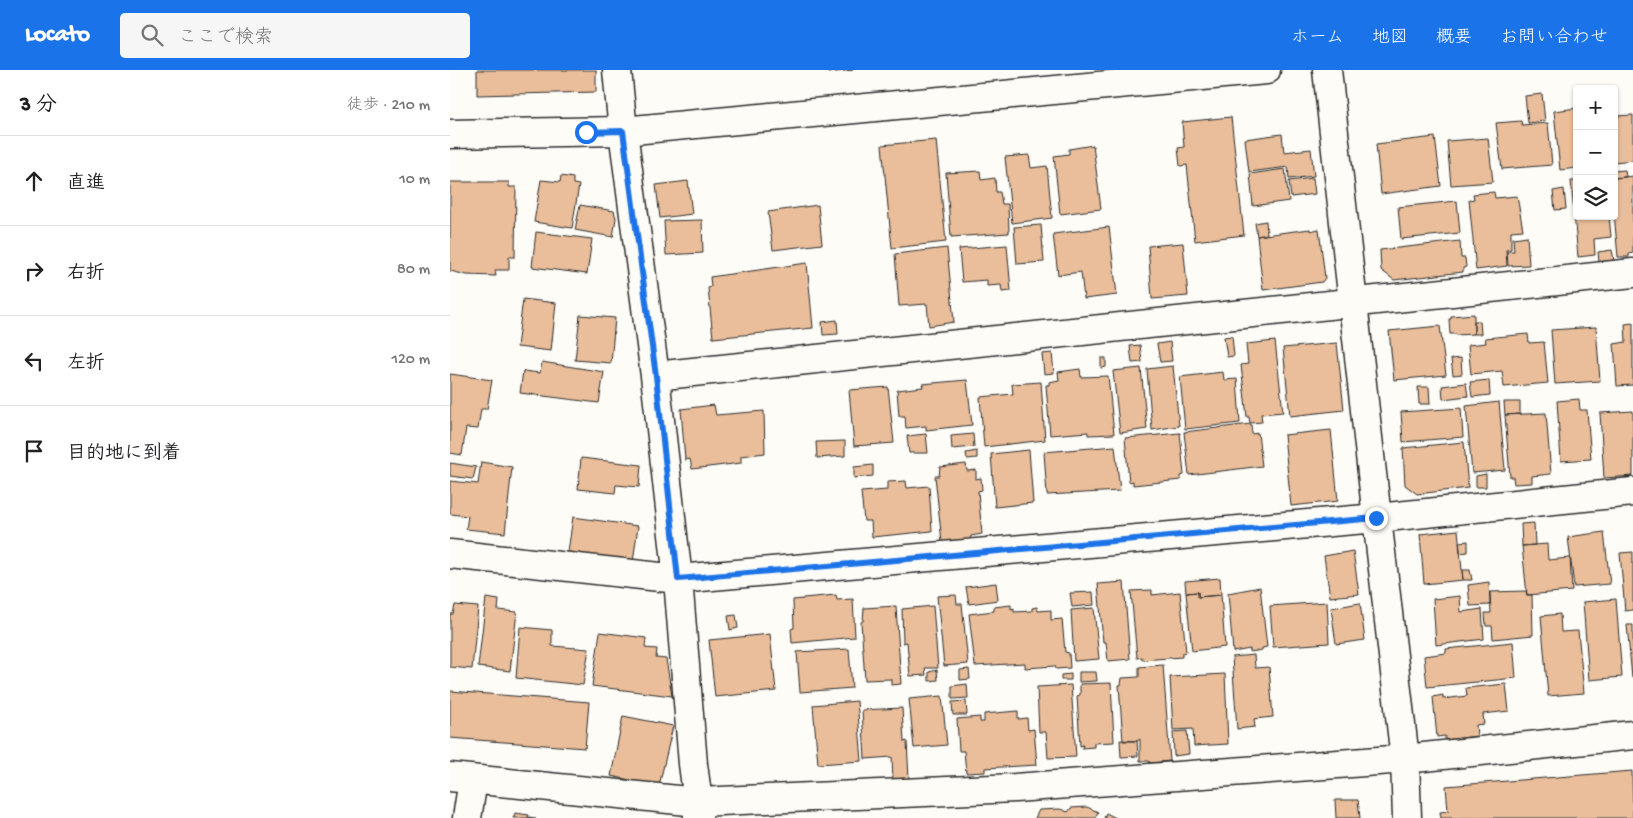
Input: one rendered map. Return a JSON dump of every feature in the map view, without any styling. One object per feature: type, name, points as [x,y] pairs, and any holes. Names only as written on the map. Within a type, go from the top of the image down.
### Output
[{"type":"street","points":[[617,70],[623,131],[656,376],[678,579],[698,810]]},
{"type":"street","points":[[450,134],[623,131],[1266,70]]},
{"type":"street","points":[[1327,70],[1376,518],[1405,759],[1407,818]]},
{"type":"street","points":[[656,376],[1633,272]]},
{"type":"street","points":[[450,554],[678,579],[1376,518],[1633,492]]},
{"type":"street","points":[[467,818],[461,779],[698,810],[1405,759],[1633,735]]},
{"type":"building","points":[[477,70],[596,70],[596,92],[477,95]]},
{"type":"building","points":[[827,70],[853,70],[828,73]]},
{"type":"building","points":[[1542,94],[1545,121],[1528,123],[1525,96]]},
{"type":"building","points":[[1573,109],[1573,168],[1560,170],[1554,111]]},
{"type":"building","points":[[1633,115],[1633,160],[1618,162],[1618,116]]},
{"type":"building","points":[[1231,117],[1244,235],[1195,241],[1187,165],[1180,166],[1178,148],[1184,147],[1182,122]]},
{"type":"building","points":[[1521,121],[1522,125],[1548,123],[1552,165],[1502,169],[1496,123]]},
{"type":"building","points":[[1282,134],[1284,152],[1311,149],[1314,176],[1289,179],[1288,167],[1249,172],[1245,139]]},
{"type":"building","points":[[1435,137],[1441,186],[1381,194],[1376,144]]},
{"type":"building","points":[[1488,138],[1493,182],[1451,185],[1447,141]]},
{"type":"building","points":[[936,140],[946,242],[892,248],[882,145]]},
{"type":"building","points":[[1093,145],[1101,209],[1060,214],[1054,156],[1069,154],[1069,149]]},
{"type":"building","points":[[1029,155],[1031,168],[1047,166],[1052,218],[1012,223],[1005,157]]},
{"type":"building","points":[[1285,169],[1289,201],[1253,206],[1250,174]]},
{"type":"building","points":[[1625,170],[1626,177],[1618,178],[1618,171]]},
{"type":"building","points":[[980,171],[981,180],[995,178],[996,192],[1000,192],[1002,204],[1008,204],[1009,233],[951,237],[946,173]]},
{"type":"building","points":[[561,176],[573,178],[573,184],[579,185],[572,228],[534,222],[541,180],[560,182]]},
{"type":"building","points":[[1633,176],[1633,253],[1629,254],[1629,257],[1618,257],[1615,220],[1618,220],[1618,178]]},
{"type":"building","points":[[1313,178],[1315,194],[1291,197],[1289,181]]},
{"type":"building","points":[[688,181],[692,214],[660,218],[656,185]]},
{"type":"building","points":[[1571,181],[1573,181],[1573,203]]},
{"type":"building","points":[[450,182],[509,182],[509,187],[516,187],[515,257],[509,257],[509,270],[495,270],[496,276],[467,275],[450,271]]},
{"type":"building","points":[[1564,189],[1566,209],[1555,210],[1553,191]]},
{"type":"building","points":[[1494,192],[1495,198],[1517,196],[1523,230],[1511,231],[1511,249],[1506,250],[1507,266],[1476,270],[1469,200],[1474,199],[1473,194]]},
{"type":"building","points":[[1457,201],[1460,233],[1401,239],[1398,207]]},
{"type":"building","points":[[580,205],[614,211],[616,218],[613,237],[575,230]]},
{"type":"building","points":[[818,205],[822,244],[773,250],[768,212]]},
{"type":"building","points":[[702,220],[703,253],[666,255],[664,221]]},
{"type":"building","points":[[1575,220],[1609,220],[1611,237],[1594,239],[1595,255],[1578,257]]},
{"type":"building","points":[[1266,221],[1267,234],[1257,236],[1255,223]]},
{"type":"building","points":[[1041,225],[1044,262],[1017,264],[1014,227]]},
{"type":"building","points":[[1109,227],[1117,295],[1084,299],[1081,272],[1058,275],[1053,234]]},
{"type":"building","points":[[1310,229],[1310,231],[1319,229],[1325,278],[1322,282],[1263,290],[1257,236]]},
{"type":"building","points":[[536,232],[592,239],[587,274],[532,267]]},
{"type":"building","points":[[1527,236],[1529,265],[1508,266],[1507,251],[1514,251],[1513,238]]},
{"type":"building","points":[[1460,241],[1461,258],[1465,258],[1466,267],[1463,268],[1463,272],[1394,280],[1381,270],[1380,250]]},
{"type":"building","points":[[1183,243],[1188,296],[1152,299],[1148,246]]},
{"type":"building","points":[[1007,245],[1011,291],[1002,292],[1001,285],[987,286],[987,280],[962,282],[959,249]]},
{"type":"building","points":[[947,248],[954,322],[929,326],[927,304],[899,306],[895,254]]},
{"type":"building","points":[[1612,250],[1614,260],[1599,262],[1598,252]]},
{"type":"building","points":[[807,263],[813,328],[713,338],[708,288],[711,287],[710,277]]},
{"type":"building","points":[[523,299],[556,303],[551,351],[517,347]]},
{"type":"building","points":[[1474,314],[1474,334],[1450,334],[1449,319],[1451,319],[1451,316]]},
{"type":"building","points":[[580,315],[615,318],[611,363],[575,360]]},
{"type":"building","points":[[837,320],[838,334],[823,335],[822,322]]},
{"type":"building","points":[[1474,321],[1480,321],[1481,334],[1474,334]]},
{"type":"building","points":[[1633,323],[1633,385],[1617,386],[1614,344],[1626,342],[1625,324]]},
{"type":"building","points":[[1440,326],[1446,375],[1394,380],[1389,331]]},
{"type":"building","points":[[1596,327],[1600,381],[1555,384],[1551,330]]},
{"type":"building","points":[[1528,334],[1529,343],[1544,342],[1548,383],[1504,387],[1502,371],[1471,374],[1468,345],[1486,343],[1485,338]]},
{"type":"building","points":[[1232,336],[1234,356],[1227,357],[1224,337]]},
{"type":"building","points":[[1275,341],[1283,412],[1261,414],[1262,422],[1250,423],[1249,417],[1247,417],[1241,365],[1248,364],[1246,344]]},
{"type":"building","points":[[1170,342],[1172,361],[1160,362],[1157,344]]},
{"type":"building","points":[[1337,343],[1344,410],[1290,416],[1283,348]]},
{"type":"building","points":[[1140,345],[1142,362],[1132,363],[1130,346]]},
{"type":"building","points":[[1052,353],[1054,373],[1044,374],[1042,354]]},
{"type":"building","points":[[1101,358],[1106,358],[1106,367],[1101,368]]},
{"type":"building","points":[[1461,358],[1462,374],[1453,375],[1451,359]]},
{"type":"building","points":[[542,362],[604,372],[599,403],[520,393],[523,371],[540,373]]},
{"type":"building","points":[[1173,366],[1179,426],[1152,430],[1147,369]]},
{"type":"building","points":[[1141,368],[1147,429],[1120,433],[1113,371]]},
{"type":"building","points":[[1080,369],[1081,377],[1108,376],[1114,434],[1088,435],[1088,432],[1050,435],[1046,385],[1049,385],[1049,382],[1059,380],[1058,372]]},
{"type":"building","points":[[1223,372],[1224,380],[1237,379],[1240,423],[1185,429],[1180,377]]},
{"type":"building","points":[[450,374],[492,380],[487,409],[481,409],[478,429],[466,428],[462,455],[450,453]]},
{"type":"building","points":[[967,380],[972,425],[926,430],[926,426],[906,428],[905,416],[899,416],[897,390],[923,387],[922,384]]},
{"type":"building","points":[[1489,380],[1490,395],[1472,397],[1470,382]]},
{"type":"building","points":[[1041,382],[1045,440],[984,447],[980,397],[1013,394],[1012,384]]},
{"type":"building","points":[[1466,383],[1468,396],[1443,399],[1442,386]]},
{"type":"building","points":[[888,387],[894,443],[854,446],[849,390]]},
{"type":"building","points":[[1418,387],[1429,387],[1430,404],[1419,404]]},
{"type":"building","points":[[1579,399],[1580,410],[1587,410],[1591,459],[1561,461],[1557,401]]},
{"type":"building","points":[[1499,402],[1505,470],[1472,473],[1466,406]]},
{"type":"building","points":[[1504,402],[1520,402],[1520,414],[1505,415]]},
{"type":"building","points":[[714,405],[716,415],[764,411],[765,453],[741,456],[741,463],[692,469],[690,459],[685,460],[681,409]]},
{"type":"building","points":[[1461,408],[1463,437],[1403,442],[1401,412]]},
{"type":"building","points":[[1633,411],[1633,476],[1604,478],[1600,413]]},
{"type":"building","points":[[1546,413],[1551,474],[1532,476],[1532,483],[1514,484],[1513,477],[1510,477],[1505,415]]},
{"type":"building","points":[[1251,424],[1252,434],[1258,433],[1262,466],[1189,475],[1184,432]]},
{"type":"building","points":[[1331,430],[1338,501],[1291,506],[1284,435]]},
{"type":"building","points":[[1180,433],[1184,475],[1181,476],[1181,480],[1133,485],[1133,481],[1129,482],[1125,438]]},
{"type":"building","points":[[926,434],[928,453],[909,453],[907,436]]},
{"type":"building","points":[[973,434],[974,447],[952,449],[951,436]]},
{"type":"building","points":[[845,441],[845,456],[817,458],[816,442]]},
{"type":"building","points":[[1464,442],[1468,488],[1417,494],[1405,485],[1403,448]]},
{"type":"building","points":[[1115,446],[1120,491],[1047,495],[1044,452]]},
{"type":"building","points":[[1029,450],[1033,503],[995,507],[991,454]]},
{"type":"building","points":[[977,451],[977,458],[967,459],[966,453]]},
{"type":"building","points":[[581,458],[641,465],[639,487],[616,485],[615,493],[578,489]]},
{"type":"building","points":[[481,462],[512,467],[505,533],[466,529],[468,516],[450,514],[450,481],[478,484]]},
{"type":"building","points":[[450,463],[476,467],[473,479],[450,476]]},
{"type":"building","points":[[966,464],[967,471],[976,470],[976,479],[981,478],[982,490],[978,491],[982,534],[971,536],[970,540],[942,542],[935,476],[939,476],[940,467]]},
{"type":"building","points":[[873,465],[873,476],[854,478],[854,467]]},
{"type":"building","points":[[1486,474],[1486,487],[1476,487],[1476,476]]},
{"type":"building","points":[[906,481],[907,488],[929,486],[932,531],[872,537],[871,521],[864,521],[861,492],[887,490],[887,482]]},
{"type":"building","points":[[573,517],[638,526],[633,562],[568,552]]},
{"type":"building","points":[[1534,523],[1535,545],[1522,546],[1521,524]]},
{"type":"building","points":[[1458,530],[1463,580],[1424,584],[1420,534]]},
{"type":"building","points":[[1604,532],[1610,584],[1574,587],[1568,537]]},
{"type":"building","points":[[1468,541],[1468,552],[1460,553],[1459,542]]},
{"type":"building","points":[[1547,544],[1548,560],[1570,558],[1572,591],[1527,595],[1522,546]]},
{"type":"building","points":[[1353,551],[1359,594],[1330,597],[1324,556]]},
{"type":"building","points":[[1633,552],[1633,610],[1625,611],[1620,553]]},
{"type":"building","points":[[1462,570],[1470,570],[1472,580],[1463,580]]},
{"type":"building","points":[[1220,578],[1221,595],[1198,597],[1198,592],[1186,593],[1185,581]]},
{"type":"building","points":[[1124,582],[1130,659],[1108,661],[1106,642],[1103,642],[1098,584]]},
{"type":"building","points":[[1489,582],[1490,605],[1470,606],[1468,585]]},
{"type":"building","points":[[996,583],[998,600],[969,604],[966,587]]},
{"type":"building","points":[[1260,587],[1267,647],[1250,652],[1250,649],[1233,652],[1228,593]]},
{"type":"building","points":[[1152,590],[1152,595],[1180,592],[1186,652],[1182,653],[1182,657],[1142,660],[1142,657],[1137,658],[1131,591]]},
{"type":"building","points":[[1526,591],[1527,595],[1532,595],[1533,635],[1493,639],[1492,626],[1486,626],[1485,613],[1491,613],[1490,592]]},
{"type":"building","points":[[1093,592],[1094,605],[1072,607],[1070,593]]},
{"type":"building","points":[[1198,592],[1198,597],[1221,595],[1225,647],[1192,651],[1186,593]]},
{"type":"building","points":[[836,595],[837,600],[853,599],[855,637],[792,643],[791,629],[794,628],[793,600]]},
{"type":"building","points":[[956,595],[957,604],[962,604],[968,664],[944,666],[937,596]]},
{"type":"building","points":[[1460,596],[1461,612],[1482,609],[1484,639],[1436,645],[1433,599]]},
{"type":"building","points":[[486,598],[499,600],[498,610],[517,612],[510,671],[478,667]]},
{"type":"building","points":[[1616,599],[1622,677],[1589,680],[1583,602]]},
{"type":"building","points":[[1327,602],[1329,643],[1273,647],[1270,606]]},
{"type":"building","points":[[1360,603],[1365,640],[1336,644],[1331,608]]},
{"type":"building","points":[[455,605],[478,607],[472,669],[450,667],[450,614],[453,614]]},
{"type":"building","points":[[1011,605],[1011,609],[1014,608],[1014,612],[1032,611],[1032,608],[1037,607],[1038,611],[1051,610],[1051,620],[1062,619],[1065,652],[1069,653],[1070,668],[1056,669],[1055,666],[1025,668],[1025,663],[975,666],[969,614],[994,611],[994,607]]},
{"type":"building","points":[[896,606],[901,684],[891,685],[891,679],[865,680],[861,622],[863,621],[864,608]]},
{"type":"building","points":[[933,606],[938,668],[925,668],[926,675],[910,676],[907,642],[903,643],[902,609]]},
{"type":"building","points":[[1094,608],[1099,659],[1074,661],[1071,610]]},
{"type":"building","points":[[1560,614],[1561,632],[1578,631],[1584,693],[1548,696],[1541,616]]},
{"type":"building","points":[[736,615],[738,628],[730,630],[728,616]]},
{"type":"building","points":[[1627,625],[1633,625],[1633,678],[1632,678]]},
{"type":"building","points":[[520,627],[552,630],[552,646],[589,649],[583,685],[516,678]]},
{"type":"building","points":[[600,632],[646,638],[645,648],[657,649],[656,658],[666,659],[672,696],[592,686]]},
{"type":"building","points":[[770,634],[776,691],[715,697],[709,640]]},
{"type":"building","points":[[1513,642],[1516,678],[1427,687],[1424,656],[1446,653],[1446,649]]},
{"type":"building","points":[[849,649],[852,688],[800,692],[797,652]]},
{"type":"building","points":[[1254,655],[1255,668],[1269,667],[1273,717],[1254,719],[1255,727],[1237,729],[1232,657]]},
{"type":"building","points":[[1163,665],[1170,761],[1150,763],[1149,761],[1140,761],[1140,739],[1137,741],[1123,741],[1119,685],[1121,685],[1122,678],[1139,677],[1139,667]]},
{"type":"building","points":[[969,669],[970,679],[960,680],[960,670]]},
{"type":"building","points":[[937,670],[938,680],[929,681],[929,672]]},
{"type":"building","points":[[1079,672],[1096,672],[1097,681],[1079,682]]},
{"type":"building","points":[[1071,674],[1071,680],[1061,680],[1061,675]]},
{"type":"building","points":[[1225,674],[1228,744],[1194,746],[1193,729],[1173,730],[1170,677]]},
{"type":"building","points":[[1111,683],[1114,742],[1094,743],[1094,747],[1082,748],[1083,745],[1080,746],[1077,696],[1080,695],[1080,684]]},
{"type":"building","points":[[967,684],[968,698],[952,699],[952,686]]},
{"type":"building","points":[[1506,684],[1509,711],[1483,714],[1484,724],[1476,725],[1477,736],[1445,740],[1445,736],[1437,737],[1433,697],[1443,695],[1443,699],[1467,696],[1466,688]]},
{"type":"building","points":[[1071,685],[1076,757],[1048,758],[1046,732],[1039,732],[1037,687]]},
{"type":"building","points":[[450,691],[589,702],[585,748],[450,738]]},
{"type":"building","points":[[942,696],[947,745],[914,748],[909,699]]},
{"type":"building","points":[[857,701],[862,761],[818,764],[813,705]]},
{"type":"building","points":[[966,701],[967,715],[953,715],[952,702]]},
{"type":"building","points":[[902,708],[904,742],[907,741],[909,779],[893,781],[892,757],[865,759],[862,710]]},
{"type":"building","points":[[1018,711],[1018,719],[1027,718],[1028,730],[1034,729],[1037,765],[985,768],[985,772],[966,773],[964,751],[959,751],[957,719],[980,717],[980,722],[984,722],[984,714]]},
{"type":"building","points":[[623,716],[673,726],[659,786],[611,776]]},
{"type":"building","points":[[1187,731],[1189,754],[1174,756],[1173,732]]},
{"type":"building","points":[[1120,740],[1137,741],[1138,756],[1121,757]]},
{"type":"building","points":[[1632,771],[1633,818],[1441,818],[1440,812],[1448,811],[1446,786]]},
{"type":"building","points":[[1335,800],[1358,800],[1360,818],[1336,818]]},
{"type":"building","points":[[1087,807],[1098,812],[1095,818],[1035,818],[1039,810],[1060,809],[1068,812],[1071,808]]},
{"type":"building","points":[[515,813],[529,815],[528,817],[536,818],[513,818]]},
{"type":"building","points":[[1106,813],[1116,818],[1104,818]]},
{"type":"route","points":[[586,132],[623,131],[656,376],[678,579],[1376,518]]}]
